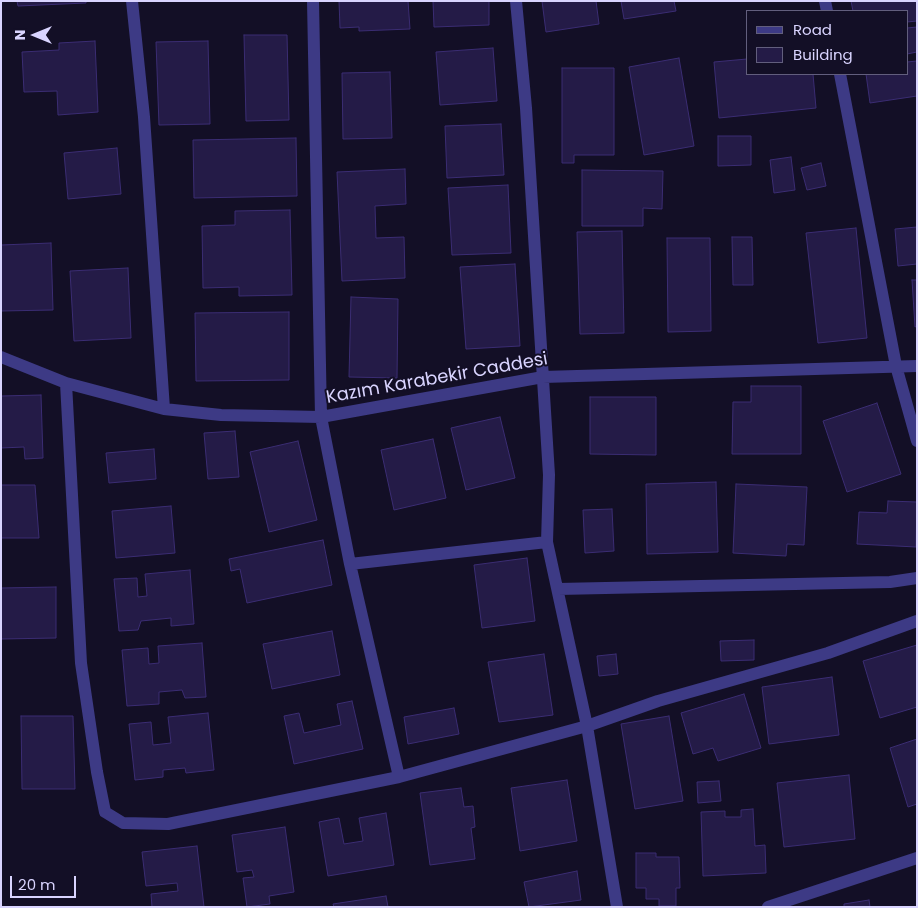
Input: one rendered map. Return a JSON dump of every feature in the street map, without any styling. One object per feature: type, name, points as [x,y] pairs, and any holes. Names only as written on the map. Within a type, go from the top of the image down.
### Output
[{"type":"street","points":[[132,1],[144,117],[164,409]]},
{"type":"street","points":[[313,1],[319,376],[322,417],[350,564],[399,777]]},
{"type":"street","points":[[516,1],[526,108],[549,475],[547,542],[587,726],[618,907]]},
{"type":"street","points":[[840,75],[896,366],[917,441]]},
{"type":"street","name":"Kazım Karabekir Caddesi","points":[[1,357],[66,382],[164,409],[221,414],[322,417],[543,377],[917,366]]},
{"type":"street","points":[[66,382],[81,663],[97,772],[105,812],[123,823],[168,824],[399,777],[587,726],[658,701],[828,652],[917,621]]},
{"type":"street","points":[[350,564],[547,542]]},
{"type":"street","points":[[558,589],[890,582],[917,578]]},
{"type":"street","points":[[768,907],[917,858]]},
{"type":"building","points":[[17,1],[86,1],[86,3],[18,6]]},
{"type":"building","points":[[339,1],[408,1],[410,29],[359,31],[359,27],[340,28]]},
{"type":"building","points":[[433,1],[489,1],[489,25],[434,27]]},
{"type":"building","points":[[542,1],[596,1],[599,24],[546,32]]},
{"type":"building","points":[[621,1],[674,1],[676,11],[624,19]]},
{"type":"building","points":[[851,1],[917,1],[917,21],[908,22],[908,10],[853,10]]},
{"type":"building","points":[[917,27],[917,52],[908,54],[908,28]]},
{"type":"building","points":[[244,35],[287,35],[289,120],[246,121]]},
{"type":"building","points":[[95,41],[98,112],[58,115],[57,91],[24,92],[22,52],[59,50],[59,43]]},
{"type":"building","points":[[208,41],[210,124],[159,125],[156,42]]},
{"type":"building","points":[[493,48],[497,101],[440,105],[436,52]]},
{"type":"building","points":[[679,58],[694,146],[644,155],[629,67]]},
{"type":"building","points":[[746,59],[746,75],[813,75],[816,108],[719,118],[714,62]]},
{"type":"building","points":[[917,61],[917,96],[870,103],[866,75],[908,75],[908,62]]},
{"type":"building","points":[[562,68],[614,68],[614,155],[574,155],[574,163],[562,163]]},
{"type":"building","points":[[390,72],[392,138],[343,139],[342,73]]},
{"type":"building","points":[[501,124],[504,175],[447,178],[445,126]]},
{"type":"building","points":[[718,136],[751,136],[751,165],[718,166]]},
{"type":"building","points":[[296,138],[297,196],[194,198],[193,140]]},
{"type":"building","points":[[117,148],[121,194],[68,199],[64,153]]},
{"type":"building","points":[[791,157],[795,190],[774,193],[770,160]]},
{"type":"building","points":[[821,163],[826,186],[807,190],[801,168]]},
{"type":"building","points":[[405,169],[406,204],[375,206],[376,238],[404,237],[405,278],[342,281],[337,172]]},
{"type":"building","points":[[582,170],[663,171],[662,209],[643,208],[643,226],[582,226]]},
{"type":"building","points":[[508,185],[511,253],[452,255],[448,188]]},
{"type":"building","points":[[290,210],[292,295],[239,296],[239,287],[203,288],[202,226],[235,225],[235,211]]},
{"type":"building","points":[[917,227],[917,264],[898,266],[895,229]]},
{"type":"building","points":[[856,228],[867,338],[818,343],[806,233]]},
{"type":"building","points":[[622,231],[624,333],[580,334],[577,232]]},
{"type":"building","points":[[732,237],[752,237],[753,285],[733,285]]},
{"type":"building","points":[[667,238],[710,238],[711,331],[668,332]]},
{"type":"building","points":[[51,243],[53,310],[1,311],[1,245]]},
{"type":"building","points":[[515,264],[520,346],[466,349],[460,267]]},
{"type":"building","points":[[128,268],[131,338],[74,341],[70,271]]},
{"type":"building","points":[[912,280],[917,280],[917,326],[915,327]]},
{"type":"building","points":[[351,297],[398,299],[397,378],[349,377]]},
{"type":"building","points":[[289,312],[289,380],[196,381],[195,313]]},
{"type":"building","points":[[751,386],[801,386],[801,454],[732,454],[733,402],[751,402]]},
{"type":"building","points":[[41,395],[43,458],[25,459],[24,447],[1,448],[1,396]]},
{"type":"building","points":[[590,397],[656,397],[656,455],[590,454]]},
{"type":"building","points":[[877,403],[901,474],[847,492],[823,421]]},
{"type":"building","points":[[500,417],[515,478],[466,490],[451,428]]},
{"type":"building","points":[[235,431],[239,477],[208,479],[204,433]]},
{"type":"building","points":[[433,439],[446,498],[394,510],[381,450]]},
{"type":"building","points":[[298,441],[317,520],[269,532],[250,452]]},
{"type":"building","points":[[154,449],[156,479],[109,483],[106,453]]},
{"type":"building","points":[[716,482],[718,552],[647,554],[646,484]]},
{"type":"building","points":[[736,484],[807,487],[804,545],[787,544],[786,556],[733,553]]},
{"type":"building","points":[[1,485],[35,485],[39,538],[1,538]]},
{"type":"building","points":[[888,501],[917,502],[916,547],[857,544],[859,512],[887,513]]},
{"type":"building","points":[[171,506],[175,553],[116,558],[112,511]]},
{"type":"building","points":[[612,509],[614,551],[585,553],[583,510]]},
{"type":"building","points":[[323,540],[332,585],[247,603],[240,569],[231,571],[229,559]]},
{"type":"building","points":[[527,558],[535,621],[482,628],[474,565]]},
{"type":"building","points":[[190,570],[194,624],[171,626],[171,618],[141,621],[138,630],[119,631],[114,579],[137,578],[138,597],[147,596],[145,574]]},
{"type":"building","points":[[56,587],[56,638],[1,639],[1,588]]},
{"type":"building","points":[[332,631],[340,675],[272,689],[263,644]]},
{"type":"building","points":[[754,640],[754,660],[721,661],[720,641]]},
{"type":"building","points":[[202,643],[206,697],[185,698],[182,690],[159,692],[159,704],[127,706],[122,650],[148,648],[149,664],[159,663],[158,646]]},
{"type":"building","points":[[917,645],[917,707],[880,718],[863,661]]},
{"type":"building","points":[[544,654],[553,715],[499,722],[488,662]]},
{"type":"building","points":[[616,654],[618,674],[599,676],[597,656]]},
{"type":"building","points":[[832,677],[839,735],[769,744],[762,687]]},
{"type":"building","points":[[744,694],[761,748],[718,761],[713,748],[693,754],[681,713]]},
{"type":"building","points":[[352,701],[363,749],[294,764],[284,716],[299,713],[304,733],[341,725],[337,704]]},
{"type":"building","points":[[454,708],[459,734],[408,744],[404,717]]},
{"type":"building","points":[[208,713],[214,770],[186,773],[185,768],[163,770],[163,777],[135,780],[129,724],[151,722],[153,745],[171,743],[168,717]]},
{"type":"building","points":[[21,716],[73,716],[75,789],[22,789]]},
{"type":"building","points":[[669,716],[683,801],[635,809],[621,724]]},
{"type":"building","points":[[917,739],[917,804],[908,807],[890,748]]},
{"type":"building","points":[[849,775],[855,839],[784,847],[777,783]]},
{"type":"building","points":[[567,780],[577,841],[520,851],[511,788]]},
{"type":"building","points":[[719,781],[721,801],[698,803],[697,782]]},
{"type":"building","points":[[461,788],[464,807],[473,806],[475,827],[471,828],[475,859],[430,865],[420,793]]},
{"type":"building","points":[[753,809],[755,846],[765,845],[766,873],[703,876],[701,812],[725,811],[725,817],[741,817],[741,810]]},
{"type":"building","points":[[386,813],[394,865],[328,876],[319,822],[339,818],[344,844],[363,841],[359,818]]},
{"type":"building","points":[[285,827],[294,892],[269,896],[270,904],[247,907],[243,878],[254,877],[252,870],[237,872],[232,835]]},
{"type":"building","points":[[197,846],[204,907],[152,907],[151,894],[178,891],[177,883],[146,886],[142,852]]},
{"type":"building","points":[[636,853],[656,853],[656,857],[679,857],[680,888],[676,888],[676,906],[659,906],[659,899],[646,899],[646,888],[636,888]]},
{"type":"building","points":[[577,871],[581,900],[529,907],[524,882]]},
{"type":"building","points":[[386,896],[388,907],[334,907],[333,904]]},
{"type":"building","points":[[869,900],[870,907],[844,907],[844,904]]}]
